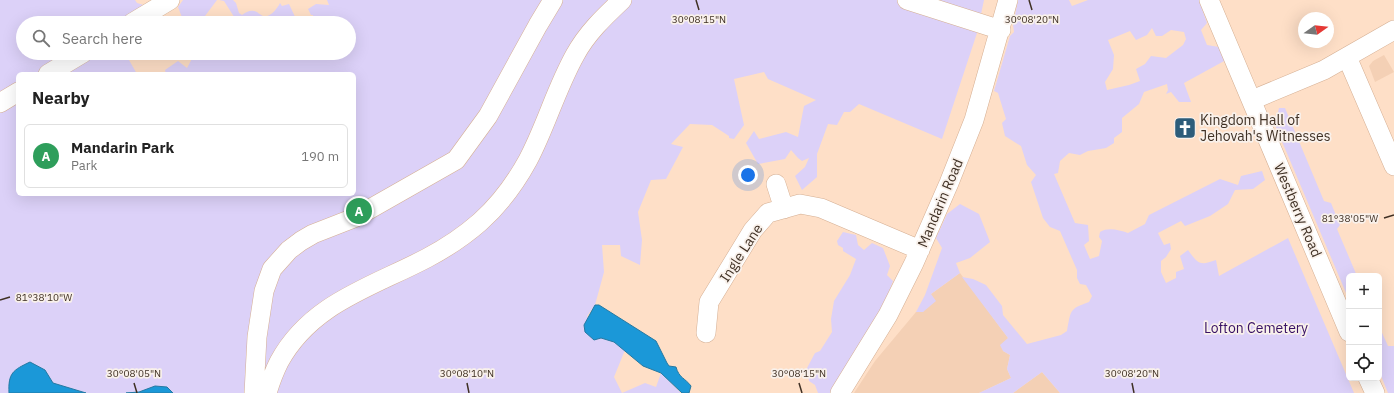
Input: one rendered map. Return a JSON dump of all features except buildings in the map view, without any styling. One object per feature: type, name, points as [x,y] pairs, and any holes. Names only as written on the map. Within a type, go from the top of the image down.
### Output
[{"type":"street","points":[[144,16],[170,0]]},
{"type":"street","points":[[254,393],[257,337],[263,297],[272,269],[289,250],[301,240],[354,218],[456,160],[488,116],[553,0]]},
{"type":"street","points":[[267,393],[284,354],[295,339],[321,314],[334,304],[447,247],[486,216],[516,180],[528,160],[566,74],[586,38],[597,24],[622,0]]},
{"type":"street","points":[[907,0],[1001,30]]},
{"type":"street","name":"Westberry Road","points":[[1209,0],[1346,325]]},
{"type":"street","name":"Mandarin Road","points":[[840,393],[888,315],[920,250],[950,183],[974,120],[1001,30],[1003,1]]},
{"type":"street","points":[[1252,100],[1324,70],[1394,30]]},
{"type":"street","points":[[1347,57],[1394,166]]},
{"type":"street","points":[[51,72],[71,60]]},
{"type":"street","points":[[0,103],[16,93]]},
{"type":"street","points":[[776,184],[784,209]]},
{"type":"street","name":"Ingle Lane","points":[[706,333],[709,302],[753,230],[768,213],[800,204],[821,208],[920,250]]},
{"type":"street","points":[[1369,381],[1375,393]]},
{"type":"shaded area","points":[[1384,55],[1394,72],[1375,82],[1369,66],[1373,61]]},
{"type":"shaded area","points":[[960,273],[1008,338],[1003,351],[1010,355],[1007,369],[1011,378],[979,393],[854,393],[875,361],[916,312],[923,312],[931,294]]},
{"type":"shaded area","points":[[1042,372],[1060,393],[1013,393]]},
{"type":"green space","points":[[0,0],[135,0],[137,3],[150,7],[135,16],[16,16],[16,60],[60,60],[40,72],[16,72],[16,86],[0,93]]},
{"type":"green space","points":[[183,0],[217,0],[205,16],[181,16],[178,7]]},
{"type":"green space","points":[[219,0],[233,0],[236,3],[239,13],[242,15],[252,11],[263,16],[234,16],[224,1]]},
{"type":"green space","points":[[327,0],[984,0],[977,33],[942,139],[859,104],[850,112],[844,112],[837,125],[828,124],[817,154],[817,177],[802,190],[795,176],[805,167],[809,158],[802,161],[791,150],[785,159],[758,164],[746,143],[754,131],[759,139],[786,132],[798,137],[804,106],[816,100],[768,79],[764,72],[734,79],[744,125],[734,139],[729,138],[729,136],[712,125],[690,124],[671,144],[683,147],[666,179],[651,180],[638,212],[642,240],[640,265],[621,256],[620,245],[602,245],[604,272],[595,305],[587,316],[601,338],[614,342],[625,350],[614,377],[622,393],[0,393],[0,112],[16,100],[16,196],[356,196],[356,72],[166,72],[165,70],[178,61],[187,68],[191,60],[356,60],[356,16],[313,16],[308,9],[316,4],[329,5]]},
{"type":"green space","name":"Lofton Cemetery","points":[[1018,0],[1069,0],[1072,6],[1088,0],[1199,0],[1207,23],[1201,30],[1207,45],[1219,47],[1226,60],[1184,83],[1191,102],[1179,102],[1171,92],[1166,94],[1168,90],[1167,84],[1144,92],[1139,104],[1122,118],[1122,132],[1114,138],[1114,143],[1106,148],[1088,151],[1080,155],[1069,153],[1060,161],[1058,173],[1054,174],[1075,223],[1088,225],[1089,241],[1084,245],[1090,259],[1099,256],[1102,241],[1099,237],[1100,232],[1103,230],[1110,229],[1128,233],[1145,224],[1149,215],[1220,179],[1238,185],[1241,176],[1262,171],[1265,180],[1253,189],[1235,190],[1228,204],[1210,216],[1185,226],[1181,221],[1158,233],[1164,245],[1170,243],[1171,249],[1166,257],[1161,261],[1161,272],[1166,283],[1176,278],[1176,272],[1184,269],[1180,256],[1188,250],[1197,261],[1206,263],[1216,260],[1219,276],[1288,238],[1346,374],[1346,381],[1349,381],[1354,393],[1060,393],[1042,372],[1013,393],[979,393],[1011,378],[1007,369],[1010,355],[1003,351],[1000,345],[1008,338],[962,277],[973,279],[986,285],[1002,306],[1003,315],[1027,344],[1061,335],[1067,331],[1070,314],[1072,311],[1089,302],[1092,296],[1086,285],[1080,284],[1077,278],[1077,270],[1060,231],[1050,227],[1043,218],[1031,182],[1036,175],[1027,165],[1021,146],[1005,136],[1002,123],[1006,119],[998,93],[994,91],[1010,36],[1014,32],[1013,25]],"holes":[[[1152,28],[1156,36],[1162,36],[1171,30],[1184,32],[1186,39],[1183,45],[1166,58],[1151,56],[1145,64],[1136,69],[1140,81],[1107,90],[1105,82],[1113,69],[1114,55],[1108,40],[1130,31],[1136,40],[1147,35]]]},
{"type":"green space","points":[[280,3],[282,6],[289,4],[295,16],[268,16]]},
{"type":"green space","points":[[82,60],[129,60],[136,72],[67,72]]},
{"type":"green space","points":[[1279,108],[1285,108],[1324,201],[1331,203],[1340,225],[1337,229],[1356,273],[1346,273],[1346,293],[1275,125]]},
{"type":"green space","points":[[960,204],[979,214],[990,242],[970,258],[956,263],[960,273],[931,294],[936,301],[923,312],[916,312],[925,295],[942,248],[936,238],[947,214]]},
{"type":"green space","points":[[843,232],[856,235],[858,245],[864,250],[872,243],[883,248],[890,266],[887,275],[893,281],[885,303],[862,339],[855,356],[832,393],[818,393],[815,385],[809,381],[807,368],[815,353],[820,351],[832,332],[831,319],[834,301],[850,275],[856,259],[843,251],[843,248],[838,245],[837,241]]},
{"type":"green space","points":[[1382,333],[1388,346],[1394,346],[1394,393],[1388,393],[1382,378]]},
{"type":"green space","points":[[661,373],[680,392],[680,393],[622,393],[645,383],[656,387]]},
{"type":"water","points":[[595,305],[599,305],[656,341],[669,366],[676,367],[680,376],[691,386],[689,393],[682,393],[661,373],[643,366],[614,342],[601,338],[594,340],[585,332],[584,325]]},
{"type":"water","points":[[30,362],[45,370],[53,383],[86,393],[9,393],[9,381],[13,373],[19,367]]},
{"type":"water","points":[[155,386],[167,387],[173,393],[126,393],[139,392]]},
{"type":"place","name":"Kingdom Hall of Jehovah's Witnesses","points":[[1185,128]]},
{"type":"place","name":"Mandarin Park","points":[[359,211]]}]
